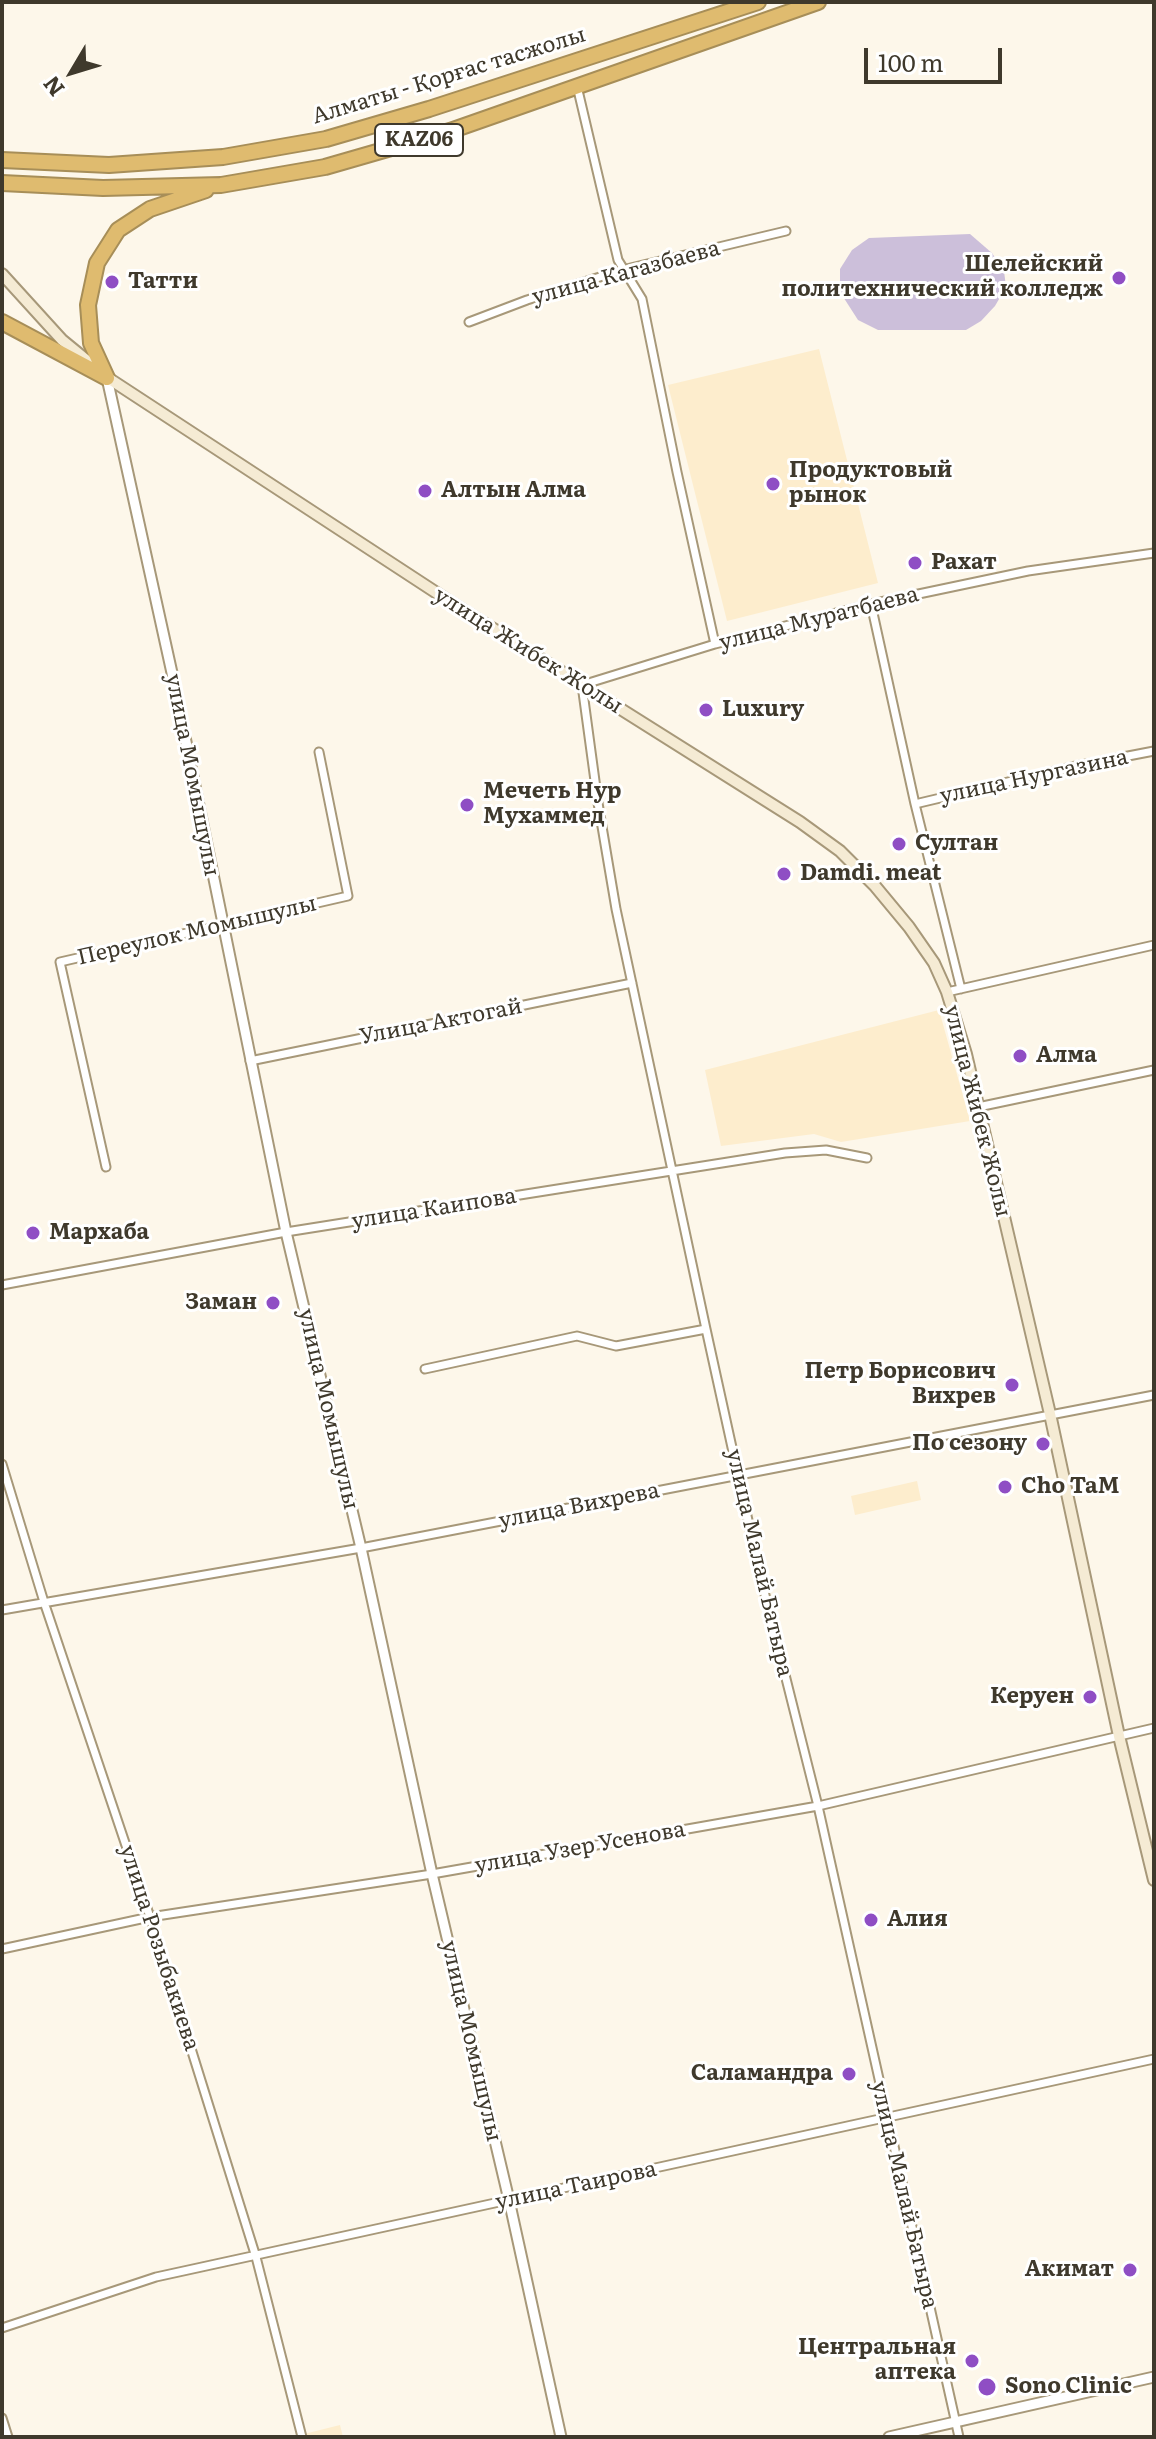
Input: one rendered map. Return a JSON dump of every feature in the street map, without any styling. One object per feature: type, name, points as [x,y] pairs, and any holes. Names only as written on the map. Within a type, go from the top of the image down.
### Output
[{"type":"highway","name":"Алматы - Қорғас тасжолы","points":[[2,160],[109,165],[223,157],[326,139],[429,109],[758,2]]},
{"type":"highway","name":"Алматы - Қорғас тасжолы","points":[[2,183],[103,188],[221,185],[325,167],[450,131],[818,2]]},
{"type":"highway","points":[[107,378],[91,343],[88,305],[97,263],[118,230],[150,209],[221,185]]},
{"type":"highway","points":[[2,322],[107,378]]},
{"type":"main road","name":"улица Жибек Жолы","points":[[2,274],[62,340],[107,378],[800,822],[840,851],[909,927],[934,963],[947,992],[966,1054],[1154,1880]]},
{"type":"street","points":[[577,85],[622,270],[637,287],[642,299],[715,644]]},
{"type":"street","name":"улица Кагазбаева","points":[[469,322],[622,270],[786,231]]},
{"type":"street","name":"улица Момышулы","points":[[107,378],[172,673],[286,1232],[361,1548],[561,2437]]},
{"type":"street","name":"улица Муратбаева","points":[[582,685],[715,644],[871,604],[1028,571],[1154,553]]},
{"type":"street","points":[[871,604],[915,804],[961,989]]},
{"type":"street","name":"улица Малай Батыра","points":[[582,685],[598,803],[632,983],[706,1329],[818,1806],[959,2437]]},
{"type":"street","name":"улица Нургазина","points":[[915,804],[1154,751]]},
{"type":"street","name":"Переулок Момышулы","points":[[106,1167],[60,962],[348,896],[319,752]]},
{"type":"street","points":[[947,992],[1154,945]]},
{"type":"street","name":"Улица Актогай","points":[[250,1061],[632,983]]},
{"type":"street","points":[[978,1107],[1154,1070]]},
{"type":"street","name":"улица Каипова","points":[[2,1285],[286,1232],[785,1153],[826,1150],[867,1158]]},
{"type":"street","points":[[425,1369],[577,1336],[616,1346],[706,1329]]},
{"type":"street","name":"улица Вихрева","points":[[2,1610],[361,1548],[1154,1395]]},
{"type":"street","name":"улица Розыбакиева","points":[[2,1464],[44,1602],[150,1917],[256,2257],[302,2437]]},
{"type":"street","name":"улица Узер Усенова","points":[[2,1949],[150,1917],[432,1874],[818,1806],[1154,1728]]},
{"type":"street","name":"улица Таирова","points":[[2,2328],[156,2277],[1154,2059]]},
{"type":"street","points":[[889,2437],[1154,2377]]},
{"type":"street","points":[[2,2418],[8,2437]]},
{"type":"shaded area","points":[[970,234],[992,253],[1004,271],[1006,287],[995,306],[981,321],[966,330],[878,330],[858,320],[840,292],[840,269],[852,250],[869,238]]},
{"type":"shaded area","name":"Продуктовый рынок","points":[[819,349],[878,583],[727,621],[668,385]]},
{"type":"shaded area","points":[[939,1010],[970,1121],[841,1142],[814,1134],[721,1146],[705,1070]]},
{"type":"shaded area","points":[[917,1481],[921,1500],[855,1515],[851,1496]]},
{"type":"shaded area","points":[[340,2425],[343,2437],[292,2437]]},
{"type":"place","name":"Шелейский политехнический колледж","points":[[1119,278]]},
{"type":"place","name":"Татти","points":[[112,282]]},
{"type":"place","name":"Продуктовый рынок","points":[[773,484]]},
{"type":"place","name":"Алтын Алма","points":[[425,491]]},
{"type":"place","name":"Рахат","points":[[915,563]]},
{"type":"place","name":"Luxury","points":[[706,710]]},
{"type":"place","name":"Мечеть Нур Мухаммед","points":[[467,805]]},
{"type":"place","name":"Султан","points":[[899,844]]},
{"type":"place","name":"Damdi. meat","points":[[784,874]]},
{"type":"place","name":"Алма","points":[[1020,1056]]},
{"type":"place","name":"Мархаба","points":[[33,1233]]},
{"type":"place","name":"Заман","points":[[273,1303]]},
{"type":"place","name":"Петр Борисович Вихрев","points":[[1012,1385]]},
{"type":"place","name":"По сезону","points":[[1043,1444]]},
{"type":"place","name":"Cho TaM","points":[[1005,1487]]},
{"type":"place","name":"Керуен","points":[[1090,1697]]},
{"type":"place","name":"Алия","points":[[871,1920]]},
{"type":"place","name":"Саламандра","points":[[849,2074]]},
{"type":"place","name":"Акимат","points":[[1130,2270]]},
{"type":"place","name":"Центральная аптека","points":[[972,2361]]},
{"type":"place","name":"Sono Clinic","points":[[987,2387]]}]
